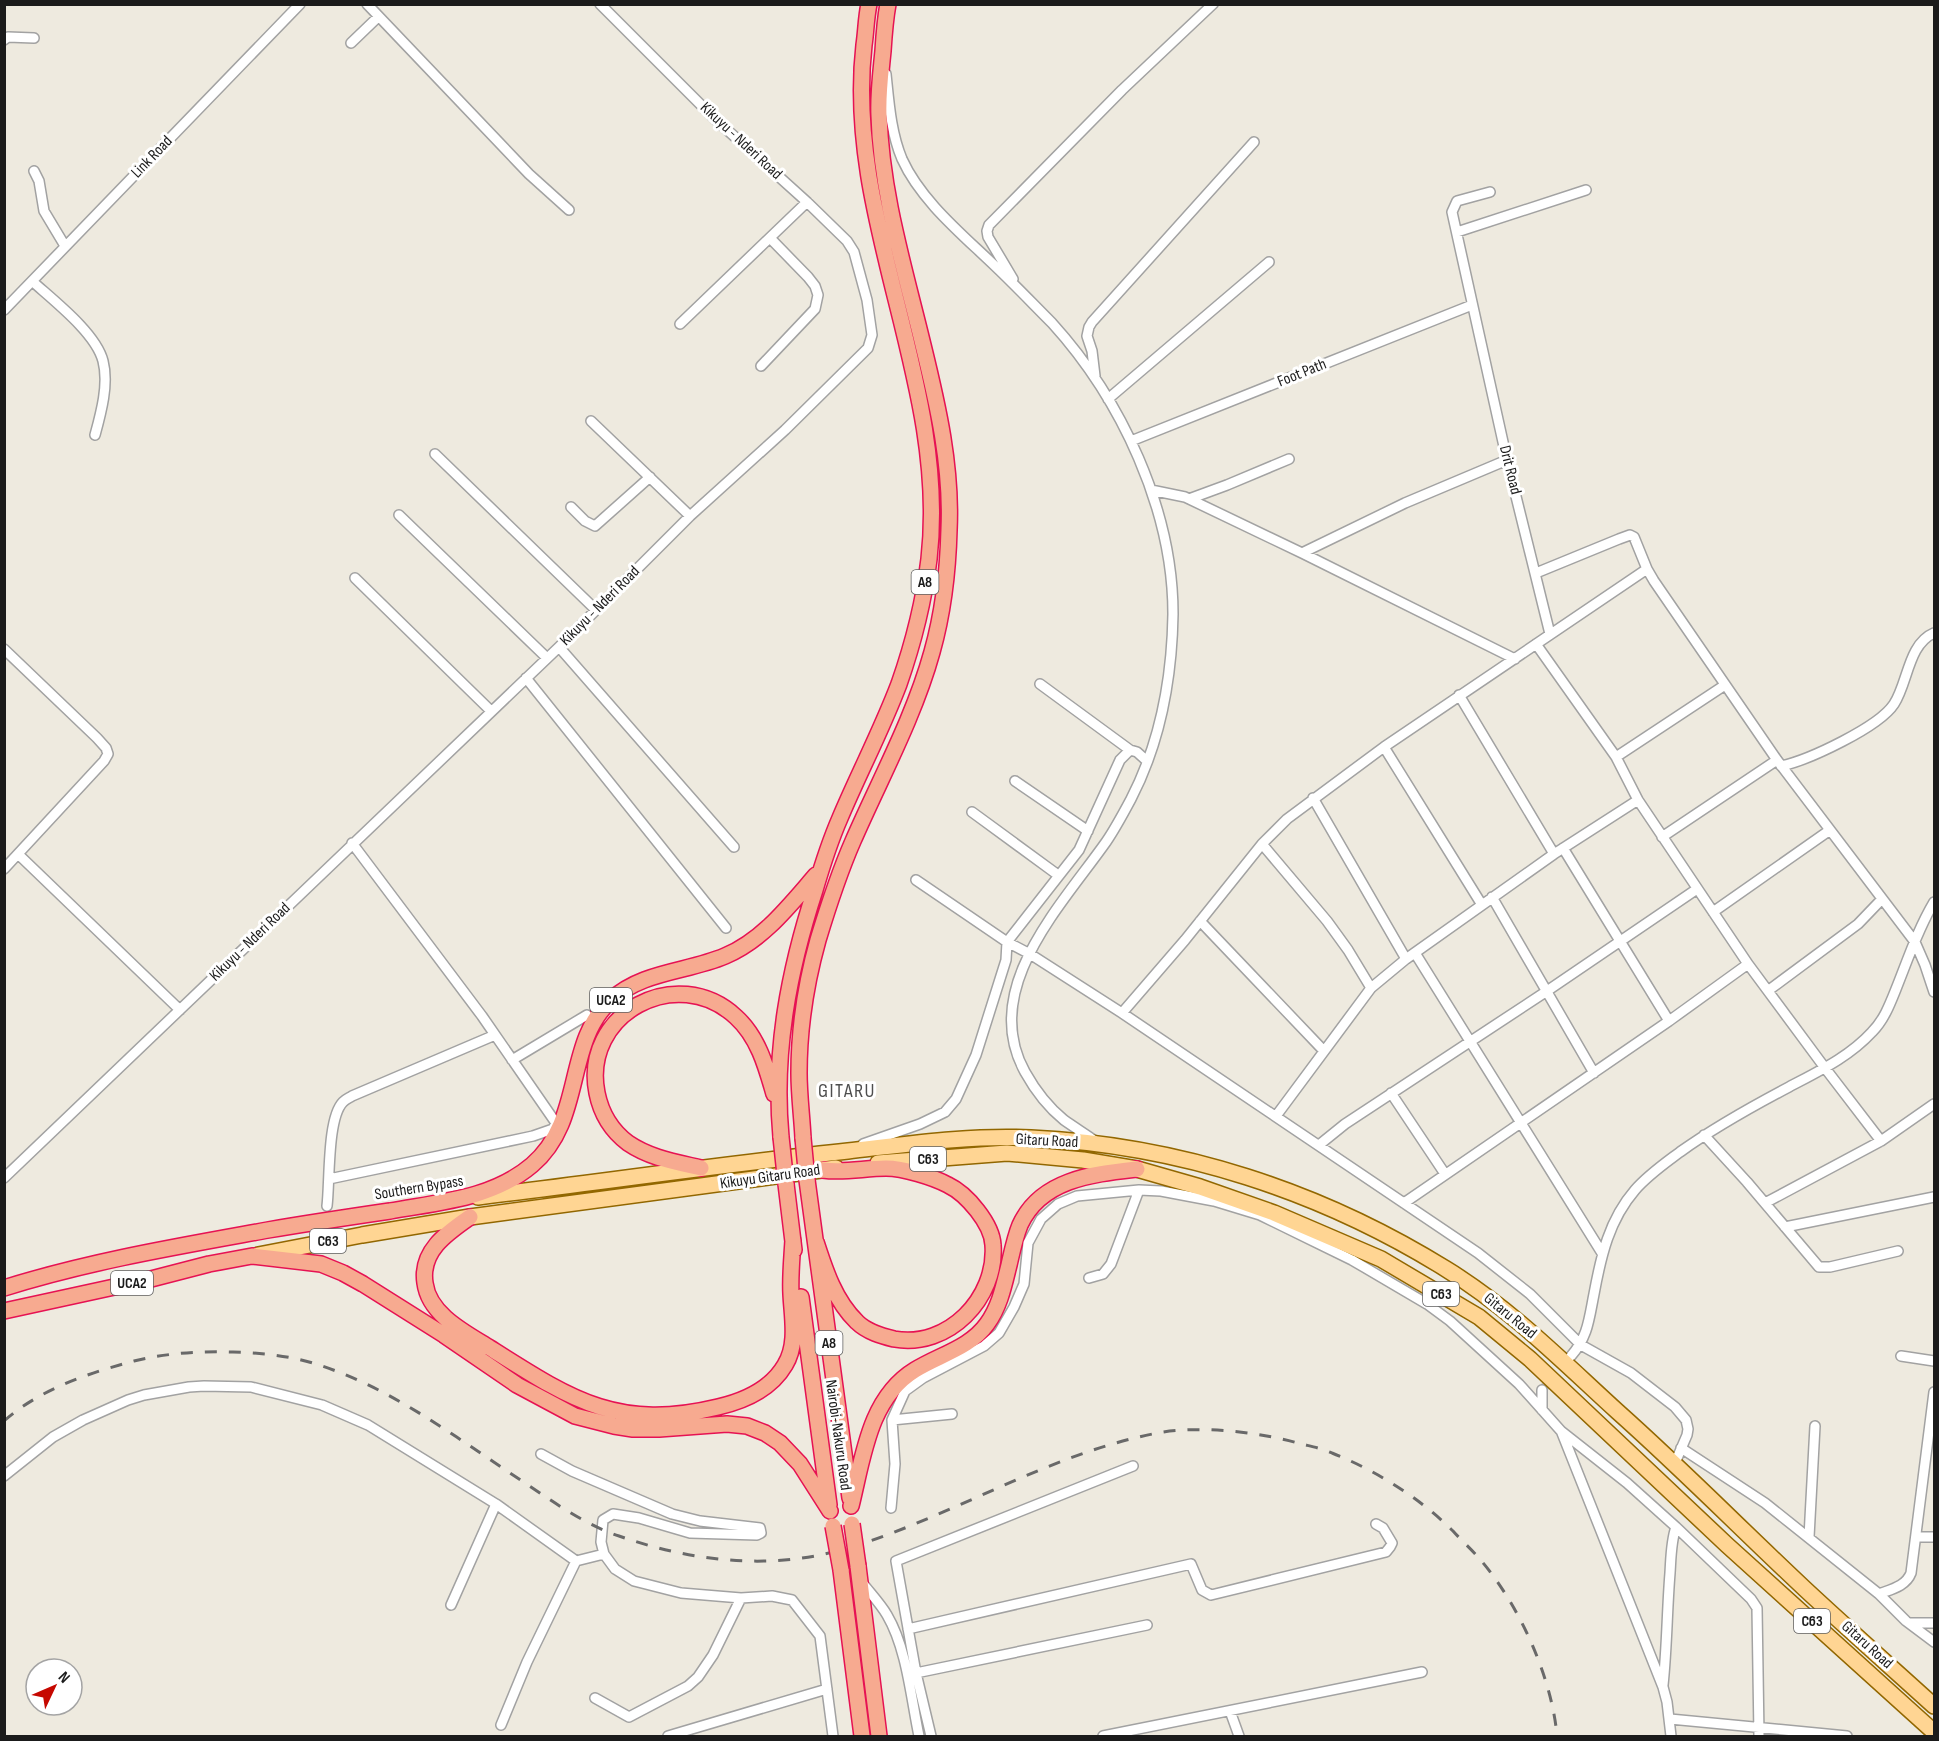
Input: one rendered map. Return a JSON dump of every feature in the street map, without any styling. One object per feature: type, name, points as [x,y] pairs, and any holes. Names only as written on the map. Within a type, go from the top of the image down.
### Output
[{"type":"highway","name":"A8","points":[[778,1105],[783,1024],[799,938],[839,820],[899,683],[919,612],[929,561],[932,502],[924,423],[873,202],[862,124],[861,71],[869,4]]},
{"type":"highway","name":"Nairobi-Nakuru Road","points":[[879,1737],[851,1506],[807,1180],[800,1058],[803,1016],[811,970],[825,918],[851,844],[901,734],[932,652],[944,588],[950,530],[946,458],[931,379],[894,220],[880,141],[879,96],[887,10]]},
{"type":"highway","name":"UCA2","points":[[472,1197],[522,1174],[534,1164],[554,1140],[570,1104],[587,1036],[593,1022],[610,1000],[641,981],[726,956],[748,943],[785,911],[822,868]]},
{"type":"highway","points":[[701,1168],[652,1156],[642,1151],[619,1135],[599,1103],[595,1068],[600,1046],[617,1021],[627,1012],[648,999],[673,994],[697,996],[726,1008],[746,1028],[758,1048],[778,1105]]},
{"type":"highway","name":"Nairobi-Nakuru Road","points":[[778,1105],[793,1240],[830,1511],[841,1570],[862,1737]]},
{"type":"highway","points":[[816,1242],[834,1290],[858,1324],[873,1333],[902,1340],[917,1340],[931,1336],[957,1324],[978,1301],[990,1274],[993,1244],[984,1221],[966,1198],[949,1185],[919,1174],[889,1168],[841,1172],[822,1170]]},
{"type":"highway","name":"C63","points":[[851,1506],[876,1413],[898,1383],[914,1371],[964,1345],[987,1324],[999,1303],[1019,1228],[1030,1210],[1050,1191],[1074,1179],[1099,1173],[1137,1169]]},
{"type":"highway","name":"Southern Bypass","points":[[4,1288],[73,1268],[267,1231],[472,1197]]},
{"type":"highway","points":[[470,1216],[437,1243],[426,1262],[424,1285],[435,1306],[460,1329],[565,1393],[600,1408],[648,1416],[685,1414],[725,1406],[754,1395],[778,1375],[785,1365],[792,1346],[793,1317],[790,1293],[793,1240]]},
{"type":"highway","name":"UCA2","points":[[7,1312],[252,1256]]},
{"type":"highway","points":[[252,1256],[321,1264],[343,1273],[444,1335],[517,1385],[575,1416],[633,1429],[727,1424],[747,1426],[765,1433],[780,1443],[800,1464],[830,1511]]},
{"type":"highway","points":[[4,1276],[73,1268]]},
{"type":"main road","name":"Gitaru Road","points":[[845,1151],[938,1140],[1028,1138],[1099,1144],[1149,1151],[1230,1171],[1331,1208],[1447,1269],[1509,1314],[1675,1463],[1805,1589],[1935,1706]]},
{"type":"main road","name":"Southern Bypass","points":[[472,1197],[845,1151]]},
{"type":"main road","name":"Kikuyu Gitaru Road","points":[[252,1256],[470,1216],[911,1160],[1007,1153],[1083,1160],[1137,1169]]},
{"type":"main road","name":"Gitaru Road","points":[[1137,1169],[1200,1187],[1274,1213],[1381,1259],[1479,1317],[1530,1359],[1727,1545],[1935,1732]]},
{"type":"street","name":"Link Road","points":[[4,310],[300,4]]},
{"type":"street","points":[[367,4],[529,174],[569,210]]},
{"type":"street","name":"Kikuyu - Nderi Road","points":[[4,1178],[547,658],[690,516],[786,430],[868,348],[872,341],[867,300],[854,252],[838,231],[716,119],[600,4]]},
{"type":"street","points":[[1019,290],[988,237],[989,225],[1122,90],[1213,4]]},
{"type":"street","points":[[887,10],[885,68],[890,111],[902,159],[919,187],[956,229],[1062,335],[1095,379],[1131,441],[1151,490],[1166,551],[1173,612],[1170,659],[1162,709],[1147,761],[1132,798],[1108,839],[1054,912],[1030,954],[1020,973],[1012,999],[1011,1027],[1015,1050],[1032,1086],[1064,1119],[1099,1144]]},
{"type":"street","points":[[351,44],[378,17]]},
{"type":"street","points":[[4,40],[34,38]]},
{"type":"street","points":[[1095,379],[1088,336],[1092,322],[1254,142]]},
{"type":"street","points":[[34,171],[39,181],[44,211],[65,246]]},
{"type":"street","points":[[1457,232],[1586,190]]},
{"type":"street","name":"Drit Road","points":[[1490,192],[1457,201],[1452,212],[1507,460],[1550,634]]},
{"type":"street","points":[[680,324],[807,202]]},
{"type":"street","points":[[761,366],[815,309],[818,295],[808,277],[770,238]]},
{"type":"street","points":[[1108,399],[1269,262]]},
{"type":"street","points":[[32,281],[76,322],[97,347],[103,361],[104,392],[96,435]]},
{"type":"street","name":"Foot Path","points":[[1131,441],[1472,305]]},
{"type":"street","points":[[591,421],[690,516]]},
{"type":"street","points":[[435,454],[596,610]]},
{"type":"street","points":[[1189,499],[1289,459]]},
{"type":"street","points":[[1302,553],[1405,503],[1507,460]]},
{"type":"street","points":[[571,507],[585,521],[595,526],[650,477]]},
{"type":"street","points":[[1151,490],[1189,499],[1515,659]]},
{"type":"street","points":[[399,515],[547,658]]},
{"type":"street","points":[[1536,573],[1630,535],[1634,537],[1647,569],[1779,763],[1915,942],[1935,992]]},
{"type":"street","points":[[1122,1013],[1262,844],[1287,819],[1384,747],[1647,569]]},
{"type":"street","points":[[355,578],[491,711]]},
{"type":"street","points":[[1662,837],[1779,763],[1801,761],[1861,731],[1891,708],[1923,640],[1935,633]]},
{"type":"street","points":[[1536,644],[1616,757],[1638,800],[1748,964],[1881,1141]]},
{"type":"street","points":[[559,646],[734,847]]},
{"type":"street","points":[[4,649],[97,738],[108,754],[4,869]]},
{"type":"street","points":[[526,678],[726,928]]},
{"type":"street","points":[[1040,684],[1147,761]]},
{"type":"street","points":[[1616,757],[1725,685]]},
{"type":"street","points":[[1459,695],[1554,854]]},
{"type":"street","points":[[1384,747],[1482,905]]},
{"type":"street","points":[[845,1151],[920,1124],[945,1112],[956,1099],[978,1047],[1006,960],[1007,942],[1073,858],[1088,831],[1120,760],[1131,750]]},
{"type":"street","points":[[1015,781],[1088,831]]},
{"type":"street","points":[[1313,798],[1411,956],[1470,1042],[1602,1253]]},
{"type":"street","points":[[1276,1116],[1371,988],[1492,897],[1638,800]]},
{"type":"street","points":[[972,812],[1058,875]]},
{"type":"street","points":[[1713,912],[1830,830]]},
{"type":"street","points":[[329,1179],[533,1136],[553,1129],[556,1123],[495,1035],[352,843]]},
{"type":"street","points":[[1262,844],[1327,921],[1371,988]]},
{"type":"street","points":[[1563,848],[1668,1021]]},
{"type":"street","points":[[19,855],[180,1010]]},
{"type":"street","points":[[916,880],[1007,942],[1030,954],[1122,1013],[1478,1252],[1530,1294],[1581,1345],[1631,1373],[1675,1407],[1686,1420],[1688,1429],[1675,1463]]},
{"type":"street","points":[[1319,1145],[1345,1124],[1697,890]]},
{"type":"street","points":[[1492,897],[1594,1073]]},
{"type":"street","points":[[1768,990],[1858,924],[1881,899]]},
{"type":"street","points":[[1571,1356],[1581,1345],[1589,1323],[1602,1253],[1615,1219],[1635,1191],[1659,1167],[1730,1118],[1825,1068],[1856,1047],[1878,1025],[1888,1008],[1926,915],[1935,902]]},
{"type":"street","points":[[1200,921],[1324,1051]]},
{"type":"street","points":[[1404,1203],[1748,964]]},
{"type":"street","points":[[512,1060],[587,1014]]},
{"type":"street","points":[[327,1206],[331,1141],[335,1119],[343,1102],[352,1096],[495,1035]]},
{"type":"street","points":[[1391,1094],[1445,1174]]},
{"type":"street","points":[[1765,1203],[1881,1141],[1935,1104]]},
{"type":"street","points":[[1704,1135],[1821,1268],[1898,1251]]},
{"type":"street","points":[[1089,1278],[1102,1274],[1111,1264],[1138,1190]]},
{"type":"street","points":[[891,1508],[895,1464],[892,1420],[905,1391],[923,1378],[984,1347],[999,1333],[1024,1284],[1028,1243],[1041,1219],[1058,1204],[1077,1196],[1138,1190],[1161,1191],[1214,1201],[1260,1215],[1360,1264],[1450,1321],[1520,1384],[1561,1431],[1627,1483],[1756,1604],[1759,1731]]},
{"type":"street","points":[[1785,1227],[1935,1197]]},
{"type":"street","points":[[1901,1356],[1935,1361]]},
{"type":"street","points":[[4,1476],[53,1437],[83,1420],[128,1400],[189,1387],[251,1387],[322,1405],[368,1425],[496,1504],[576,1561],[604,1554]]},
{"type":"street","points":[[1542,1390],[1542,1410]]},
{"type":"street","points":[[1879,1594],[1904,1584],[1911,1573],[1931,1446],[1935,1392]]},
{"type":"street","points":[[892,1420],[952,1414]]},
{"type":"street","points":[[1809,1537],[1815,1426]]},
{"type":"street","points":[[1561,1431],[1663,1687],[1670,1719],[1671,1737]]},
{"type":"street","points":[[1681,1448],[1765,1503],[1935,1642]]},
{"type":"street","points":[[541,1454],[572,1471],[672,1514],[709,1522],[757,1527],[761,1530],[761,1533],[757,1535],[690,1533],[639,1518],[613,1514],[603,1520],[601,1542],[604,1554],[615,1569],[634,1581],[650,1586],[681,1593],[741,1598],[772,1596],[792,1600],[814,1625],[820,1636],[833,1737]]},
{"type":"street","points":[[931,1737],[916,1673],[896,1560],[1133,1466]]},
{"type":"street","points":[[451,1605],[496,1504]]},
{"type":"street","points":[[908,1629],[1191,1564],[1202,1590],[1210,1595],[1386,1552],[1392,1543],[1383,1528],[1376,1524]]},
{"type":"street","points":[[1663,1687],[1667,1654],[1672,1545],[1676,1527]]},
{"type":"street","points":[[1917,1537],[1935,1537]]},
{"type":"street","points":[[501,1725],[527,1662],[576,1561]]},
{"type":"street","points":[[859,1572],[886,1614],[896,1635],[919,1737]]},
{"type":"street","points":[[595,1698],[629,1717],[688,1686],[698,1677],[713,1654],[741,1598]]},
{"type":"street","points":[[1909,1623],[1935,1623]]},
{"type":"street","points":[[916,1673],[1147,1625]]},
{"type":"street","points":[[1103,1737],[1422,1672]]},
{"type":"street","points":[[668,1737],[827,1689]]},
{"type":"street","points":[[1230,1711],[1239,1737]]},
{"type":"street","points":[[1670,1719],[1759,1731],[1847,1737]]},
{"type":"tunnel","points":[[1542,1390],[1568,1360]]},
{"type":"railway","points":[[4,1421],[49,1391],[100,1371],[146,1358],[208,1352],[256,1353],[289,1357],[347,1376],[396,1399],[590,1524],[619,1536],[667,1550],[741,1561],[815,1556],[861,1544],[920,1522],[1075,1456],[1133,1438],[1163,1432],[1196,1430],[1231,1431],[1282,1439],[1328,1451],[1380,1476],[1426,1507],[1475,1554],[1507,1596],[1531,1641],[1548,1689],[1557,1736]]},
{"type":"district","name":"GITARU","points":[[847,1091]]}]
